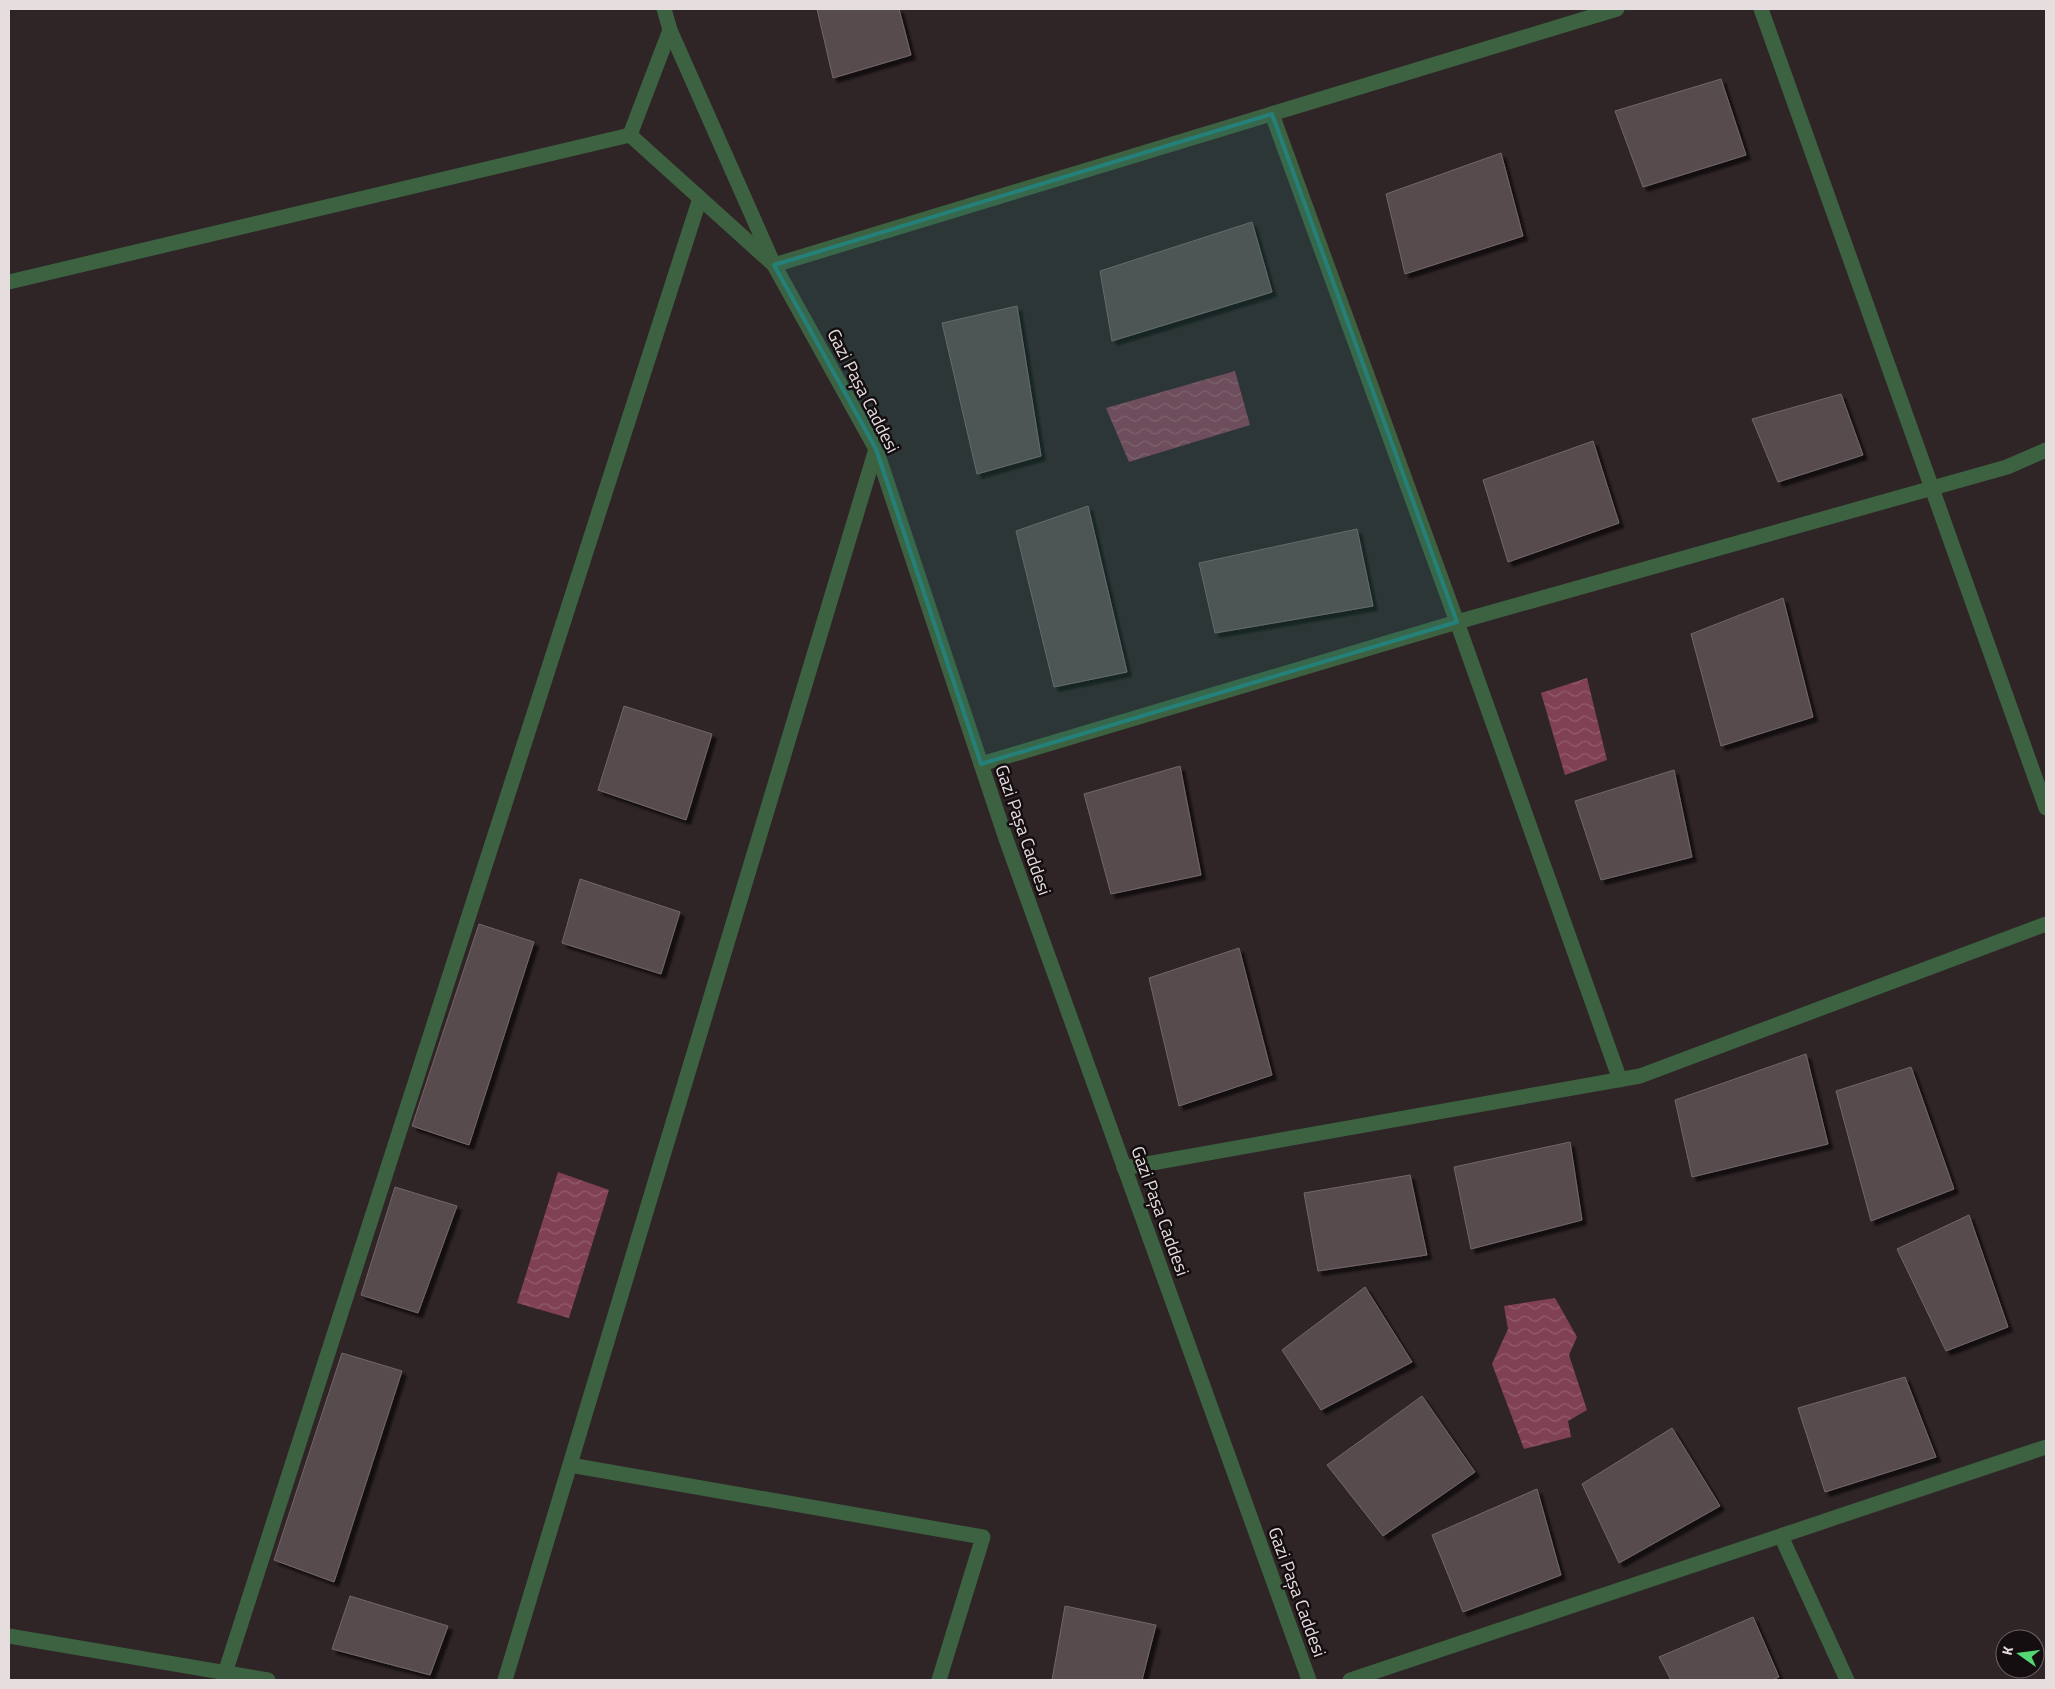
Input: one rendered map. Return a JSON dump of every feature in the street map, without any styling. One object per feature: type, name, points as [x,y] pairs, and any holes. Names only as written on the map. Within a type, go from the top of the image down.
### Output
[{"type":"street","name":"Gazi Paşa Caddesi","points":[[664,9],[670,30],[774,265],[876,448],[981,764],[1124,1168],[1309,1680]]},
{"type":"street","points":[[630,135],[774,265],[1617,9]]},
{"type":"street","points":[[1761,9],[2046,808]]},
{"type":"street","points":[[630,135],[670,30]]},
{"type":"street","points":[[1272,114],[1457,622],[1620,1080]]},
{"type":"street","points":[[9,282],[630,135]]},
{"type":"street","points":[[224,1673],[700,198]]},
{"type":"street","points":[[505,1680],[876,448]]},
{"type":"street","points":[[981,764],[1457,622],[2007,468],[2046,450]]},
{"type":"street","points":[[1124,1168],[1620,1080],[1649,1073],[2046,924]]},
{"type":"street","points":[[1350,1680],[2046,1447]]},
{"type":"street","points":[[570,1465],[983,1537],[939,1680]]},
{"type":"street","points":[[1781,1536],[1847,1680]]},
{"type":"street","points":[[9,1636],[268,1680]]},
{"type":"highlighted area","points":[[1272,114],[1457,622],[981,764],[876,449],[774,265]]},
{"type":"water","points":[[1235,371],[1250,425],[1129,462],[1106,408]]},
{"type":"water","points":[[1587,678],[1607,760],[1565,775],[1541,693]]},
{"type":"water","points":[[558,1172],[609,1190],[569,1318],[517,1303]]},
{"type":"water","points":[[1555,1298],[1577,1337],[1569,1355],[1587,1410],[1568,1421],[1571,1437],[1524,1449],[1492,1364],[1508,1329],[1504,1306]]},
{"type":"building","points":[[817,9],[899,9],[911,55],[833,78]]},
{"type":"building","points":[[1721,79],[1746,155],[1643,187],[1615,111]]},
{"type":"building","points":[[1501,153],[1523,236],[1405,274],[1386,194]]},
{"type":"building","points":[[1252,222],[1272,292],[1112,341],[1100,271]]},
{"type":"building","points":[[1017,306],[1041,456],[977,474],[942,323]]},
{"type":"building","points":[[1841,394],[1863,455],[1778,482],[1752,419]]},
{"type":"building","points":[[1593,441],[1619,523],[1508,562],[1483,480]]},
{"type":"building","points":[[1088,506],[1127,672],[1054,687],[1016,531]]},
{"type":"building","points":[[1357,529],[1373,606],[1215,633],[1199,563]]},
{"type":"building","points":[[1783,598],[1813,717],[1721,746],[1691,634]]},
{"type":"building","points":[[624,706],[712,734],[686,820],[598,790]]},
{"type":"building","points":[[1180,766],[1201,875],[1111,894],[1084,794]]},
{"type":"building","points":[[1674,770],[1692,857],[1601,880],[1575,801]]},
{"type":"building","points":[[580,879],[680,912],[661,974],[562,943]]},
{"type":"building","points":[[479,924],[534,942],[469,1145],[412,1126]]},
{"type":"building","points":[[1239,948],[1272,1075],[1179,1106],[1149,978]]},
{"type":"building","points":[[1806,1054],[1828,1144],[1692,1177],[1675,1100]]},
{"type":"building","points":[[1911,1067],[1954,1189],[1871,1221],[1836,1091]]},
{"type":"building","points":[[1570,1142],[1582,1220],[1471,1249],[1454,1167]]},
{"type":"building","points":[[1410,1175],[1427,1255],[1318,1271],[1304,1193]]},
{"type":"building","points":[[395,1187],[457,1206],[418,1313],[361,1295]]},
{"type":"building","points":[[1969,1215],[2008,1327],[1946,1351],[1897,1249]]},
{"type":"building","points":[[1365,1287],[1412,1362],[1321,1410],[1282,1350]]},
{"type":"building","points":[[342,1353],[402,1371],[334,1582],[274,1560]]},
{"type":"building","points":[[1905,1377],[1936,1457],[1825,1492],[1798,1408]]},
{"type":"building","points":[[1422,1396],[1475,1472],[1383,1536],[1327,1465]]},
{"type":"building","points":[[1672,1428],[1720,1506],[1619,1563],[1582,1484]]},
{"type":"building","points":[[1537,1489],[1561,1575],[1463,1612],[1432,1535]]},
{"type":"building","points":[[350,1596],[448,1626],[430,1675],[332,1649]]},
{"type":"building","points":[[1065,1606],[1156,1625],[1142,1680],[1052,1680]]},
{"type":"building","points":[[1753,1617],[1779,1677],[1772,1680],[1671,1680],[1659,1657]]}]
